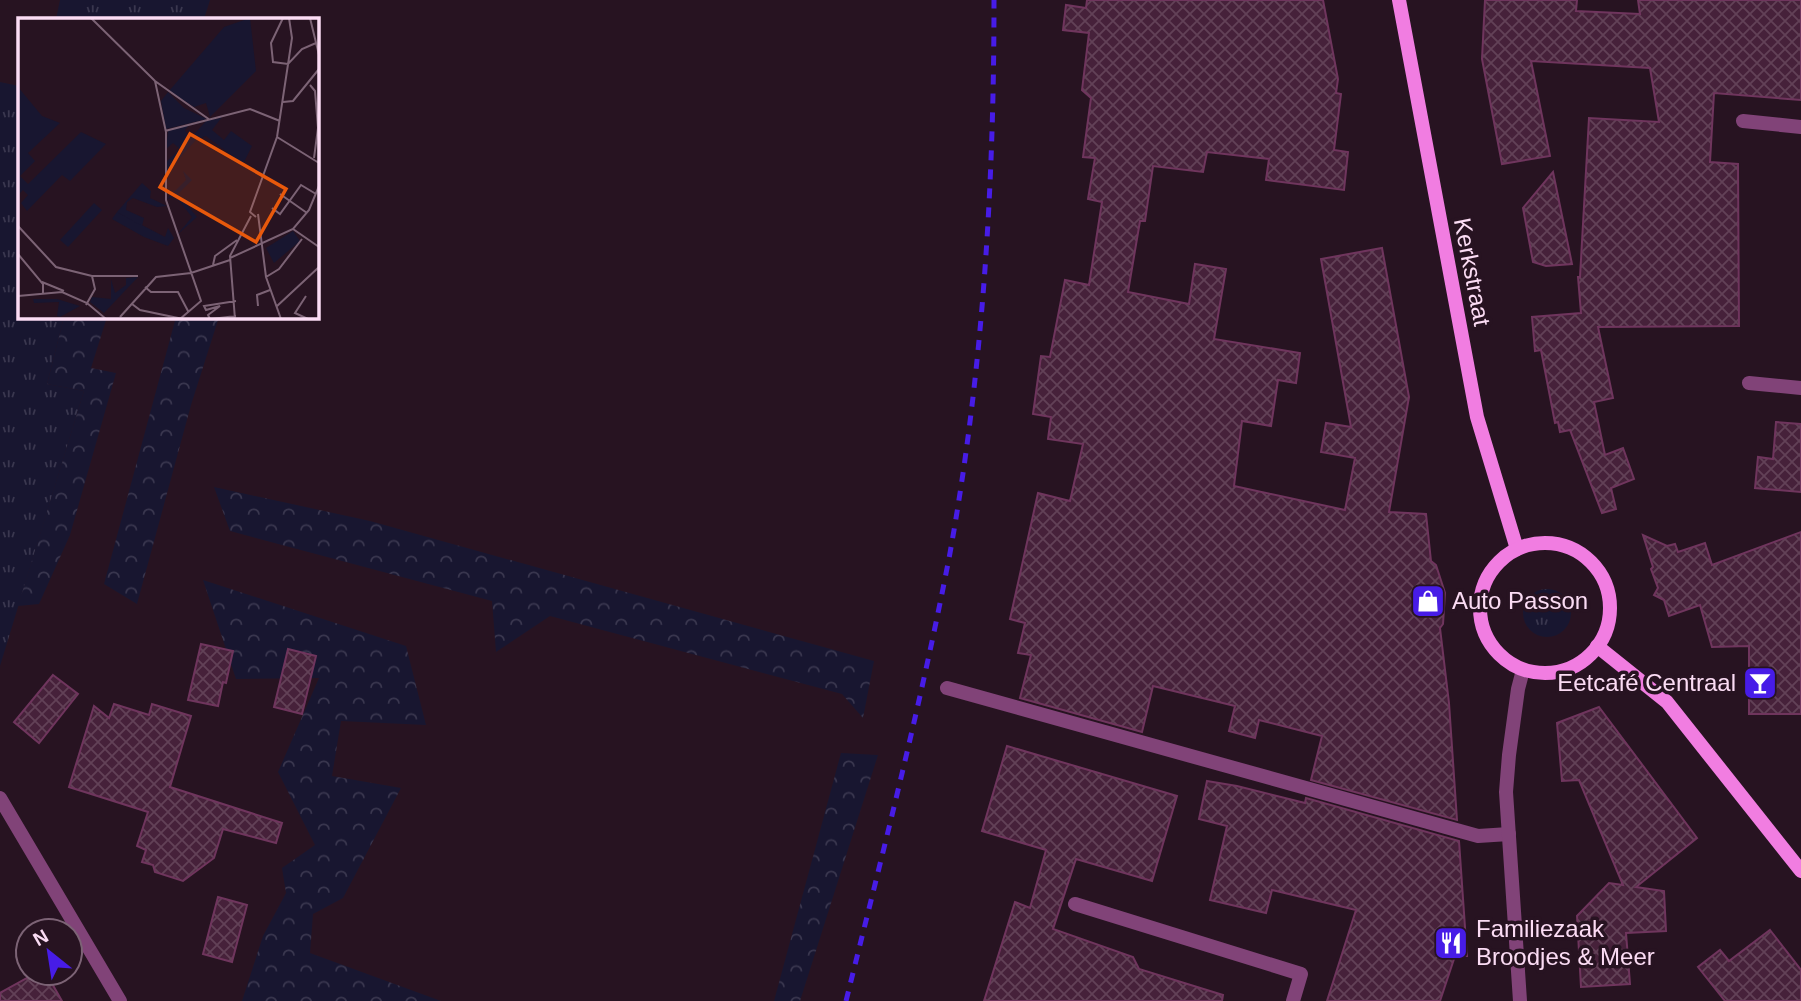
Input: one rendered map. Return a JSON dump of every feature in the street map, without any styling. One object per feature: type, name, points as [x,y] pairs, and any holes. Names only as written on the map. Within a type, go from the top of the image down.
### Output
[{"type":"main road","name":"Kerkstraat","points":[[1399,0],[1477,417],[1517,549]]},
{"type":"main road","points":[[1536,543],[1556,544],[1575,551],[1591,562],[1602,578],[1609,597],[1609,617],[1604,636],[1597,646],[1577,665],[1558,672],[1538,673],[1524,670],[1501,657],[1488,640],[1480,620],[1480,599],[1486,578],[1499,561],[1517,549],[1536,543]]},
{"type":"main road","points":[[1597,646],[1667,702],[1801,871]]},
{"type":"street","points":[[1743,121],[1801,127]]},
{"type":"street","points":[[1749,383],[1801,388]]},
{"type":"street","points":[[1520,1001],[1506,792],[1508,755],[1518,689],[1524,670]]},
{"type":"street","points":[[947,688],[1478,836],[1509,834]]},
{"type":"street","points":[[0,798],[120,1001]]},
{"type":"street","points":[[1075,904],[1301,974],[1293,1001]]},
{"type":"green space","points":[[60,0],[210,0],[204,18],[56,18]]},
{"type":"green space","points":[[0,82],[18,86],[18,318],[64,318],[47,384],[84,391],[0,666]]},
{"type":"green space","points":[[64,318],[107,318],[91,368],[116,373],[70,535],[39,604],[18,606],[84,391],[47,384]]},
{"type":"green space","points":[[176,318],[219,318],[191,405],[137,604],[104,584]]},
{"type":"green space","points":[[214,487],[370,521],[874,661],[863,718],[842,694],[550,616],[496,652],[492,601],[230,531]]},
{"type":"green space","points":[[203,580],[406,646],[426,725],[341,721],[332,776],[401,788],[343,898],[313,914],[310,953],[441,1001],[242,1001],[263,936],[286,893],[282,868],[315,845],[278,772],[319,678],[236,679]]},
{"type":"green space","points":[[1547,589],[1564,596],[1571,613],[1564,630],[1547,637],[1530,630],[1523,613],[1530,596]]},
{"type":"green space","points":[[841,753],[878,755],[800,1001],[774,1001]]},
{"type":"building","points":[[1087,0],[1323,0],[1338,79],[1336,93],[1341,94],[1334,150],[1348,152],[1344,190],[1266,180],[1269,159],[1207,152],[1203,172],[1153,166],[1145,221],[1140,221],[1128,292],[1189,304],[1195,264],[1226,269],[1214,339],[1300,353],[1296,383],[1278,380],[1271,426],[1242,421],[1234,486],[1345,510],[1355,458],[1321,452],[1326,423],[1351,427],[1321,259],[1382,248],[1409,397],[1389,512],[1426,514],[1431,561],[1436,565],[1445,593],[1443,624],[1440,628],[1449,703],[1457,820],[1311,780],[1322,736],[1259,720],[1255,738],[1229,731],[1235,706],[1153,686],[1142,732],[1020,698],[1031,655],[1018,653],[1025,623],[1010,619],[1038,493],[1070,501],[1083,444],[1048,439],[1051,417],[1033,414],[1041,356],[1050,357],[1065,280],[1089,285],[1102,202],[1088,199],[1095,158],[1083,157],[1091,98],[1082,90],[1089,33],[1063,30],[1066,5],[1086,8]]},
{"type":"building","points":[[1485,0],[1577,0],[1576,11],[1640,14],[1638,0],[1801,0],[1801,100],[1714,93],[1710,162],[1738,164],[1739,326],[1598,327],[1613,398],[1594,402],[1605,455],[1623,448],[1634,479],[1611,488],[1616,509],[1602,513],[1570,430],[1560,432],[1558,422],[1555,423],[1541,350],[1535,351],[1532,317],[1581,313],[1578,277],[1589,118],[1659,122],[1650,68],[1531,61],[1550,156],[1502,164],[1482,59]]},
{"type":"building","points":[[1553,172],[1572,264],[1546,266],[1533,262],[1523,208]]},
{"type":"building","points":[[1776,422],[1801,424],[1801,492],[1755,488],[1758,457],[1773,459]]},
{"type":"building","points":[[1801,532],[1801,714],[1749,714],[1749,646],[1712,647],[1700,605],[1669,616],[1664,600],[1654,595],[1658,588],[1643,535],[1667,546],[1675,544],[1678,552],[1705,543],[1712,565]]},
{"type":"building","points":[[201,644],[233,651],[218,706],[188,700]]},
{"type":"building","points":[[288,649],[316,656],[302,714],[274,707]]},
{"type":"building","points":[[53,675],[78,694],[39,743],[14,722]]},
{"type":"building","points":[[114,704],[149,715],[152,704],[191,716],[170,787],[282,823],[276,843],[223,829],[214,858],[183,881],[155,872],[153,865],[142,862],[146,850],[137,846],[148,812],[69,787],[94,706],[109,718]]},
{"type":"building","points":[[1599,707],[1697,838],[1636,887],[1664,891],[1666,931],[1626,933],[1630,984],[1581,987],[1577,916],[1609,883],[1623,885],[1579,780],[1562,781],[1557,723]]},
{"type":"building","points":[[1007,746],[1177,796],[1152,881],[1076,859],[1053,929],[1133,957],[1139,969],[1223,995],[1222,1001],[984,1001],[1015,902],[1030,908],[1046,850],[982,831]]},
{"type":"building","points":[[1207,781],[1305,803],[1306,798],[1459,841],[1467,956],[1455,956],[1440,1001],[1327,1001],[1356,910],[1272,890],[1266,913],[1210,900],[1227,826],[1199,819]]},
{"type":"building","points":[[218,897],[247,905],[232,962],[203,954]]},
{"type":"building","points":[[1770,930],[1801,970],[1801,1001],[1725,1001],[1698,967],[1720,950],[1729,961]]},
{"type":"building","points":[[14,985],[54,987],[62,1001],[0,1001],[0,993]]},
{"type":"railway","points":[[846,1001],[927,666],[961,484],[971,415],[989,208],[994,0]]},
{"type":"place","name":"Auto Passon","points":[[1428,601]]},
{"type":"place","name":"Eetcafé Centraal","points":[[1760,683]]},
{"type":"place","name":"Familiezaak Broodjes & Meer","points":[[1451,943]]}]
